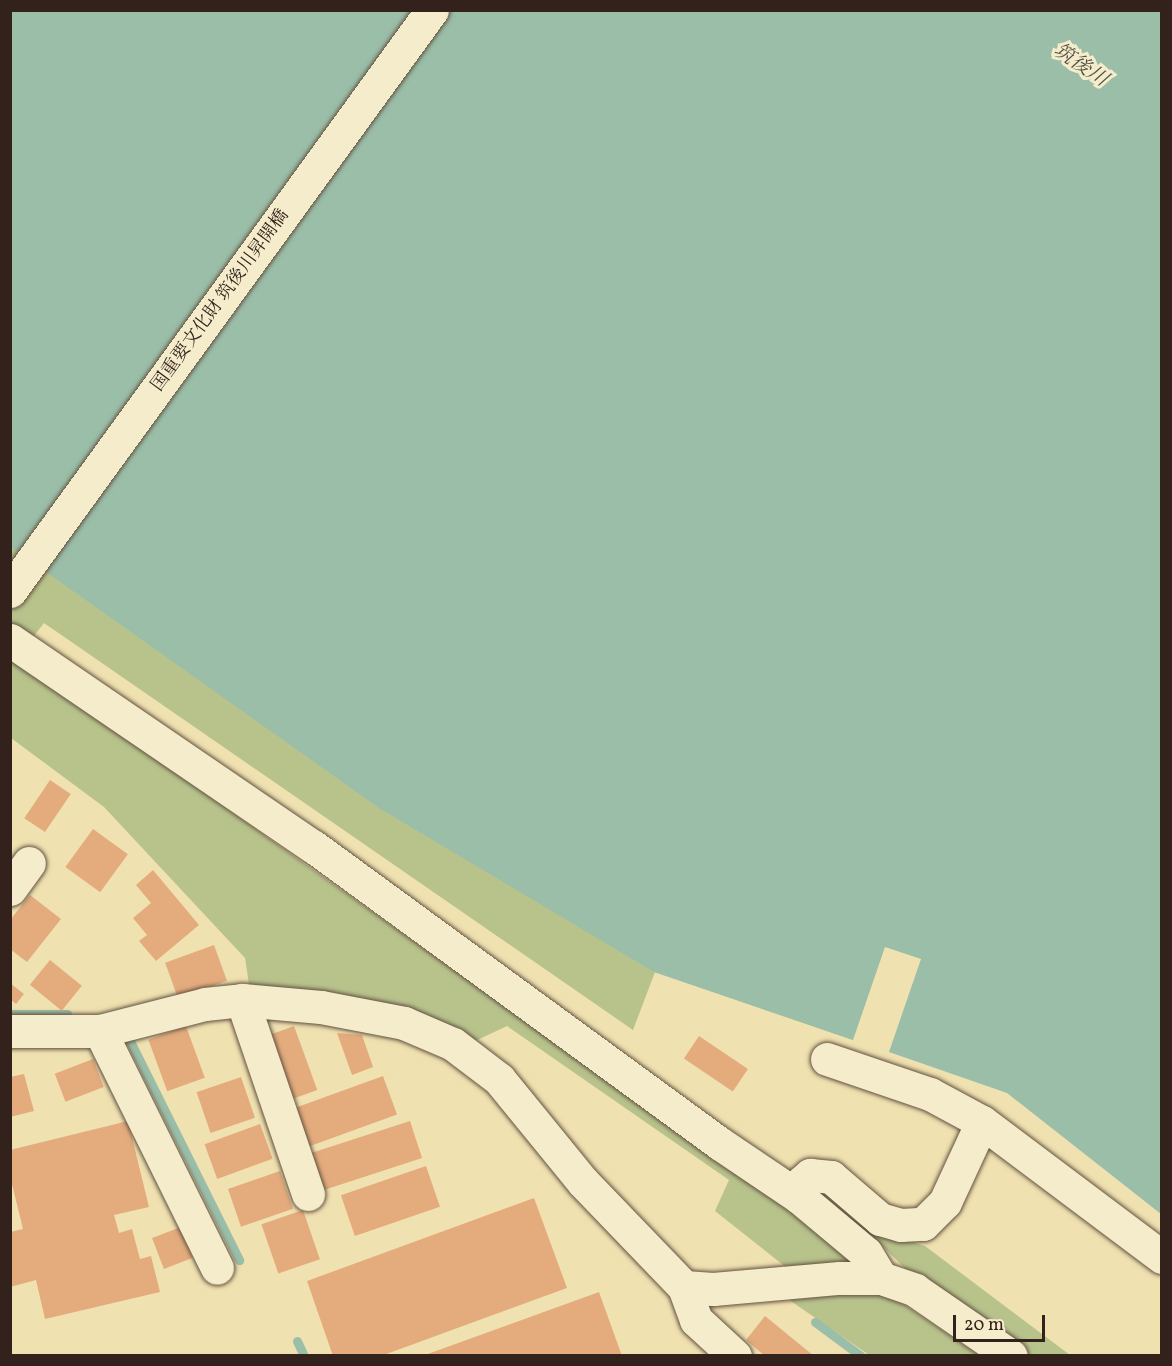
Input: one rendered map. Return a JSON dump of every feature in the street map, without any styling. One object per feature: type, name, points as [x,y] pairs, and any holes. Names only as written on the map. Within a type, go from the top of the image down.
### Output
[{"type":"street","name":"国重要文化財 筑後川昇開橋","points":[[10,591],[432,10]]},
{"type":"street","points":[[10,640],[314,847],[719,1143],[799,1197],[866,1253],[881,1278]]},
{"type":"street","points":[[242,1000],[308,1194]]},
{"type":"street","points":[[10,1032],[100,1031],[205,1004],[242,1000],[321,1007],[404,1023],[453,1044],[500,1078],[583,1182],[684,1287],[696,1320],[735,1356]]},
{"type":"street","points":[[100,1031],[217,1268]]},
{"type":"street","points":[[827,1059],[930,1094],[982,1122],[1161,1257]]},
{"type":"street","points":[[799,1197],[802,1182],[810,1175],[831,1177],[880,1219],[901,1225],[923,1224],[945,1203],[982,1122]]},
{"type":"street","points":[[684,1287],[713,1289],[840,1278],[881,1278],[915,1290],[1011,1356]]},
{"type":"shaded area","points":[[11,518],[853,1040],[655,972],[633,1030],[44,623],[16,659],[853,1253],[851,1269],[979,1355],[869,1355],[785,1297],[792,1272],[715,1211],[729,1180],[507,1026],[473,1042],[250,991],[245,958],[104,807],[11,738]]},
{"type":"shaded area","points":[[861,1225],[925,1246],[1070,1355],[1030,1355],[918,1281]]},
{"type":"water","name":"筑後川","points":[[11,11],[1161,11],[1161,1214],[1007,1093],[889,1052],[921,959],[885,947],[853,1040],[654,972],[379,808],[11,547]]},
{"type":"building","points":[[50,780],[71,794],[45,832],[24,818]]},
{"type":"building","points":[[93,829],[128,854],[100,892],[65,867]]},
{"type":"building","points":[[153,870],[199,925],[156,961],[139,941],[147,935],[133,918],[151,903],[136,885]]},
{"type":"building","points":[[30,895],[61,919],[27,962],[10,949],[10,920]]},
{"type":"building","points":[[214,945],[227,981],[178,998],[165,963]]},
{"type":"building","points":[[50,960],[82,986],[62,1011],[30,985]]},
{"type":"building","points":[[10,983],[24,994],[16,1004],[10,999]]},
{"type":"building","points":[[186,1026],[205,1078],[167,1091],[148,1040]]},
{"type":"building","points":[[294,1026],[317,1090],[289,1100],[266,1036]]},
{"type":"building","points":[[337,1033],[362,1035],[373,1067],[352,1075]]},
{"type":"building","points":[[699,1036],[748,1069],[733,1091],[684,1058]]},
{"type":"building","points":[[93,1059],[104,1087],[65,1102],[55,1074]]},
{"type":"building","points":[[24,1074],[34,1111],[10,1117],[10,1077]]},
{"type":"building","points":[[383,1076],[397,1115],[307,1147],[293,1109]]},
{"type":"building","points":[[241,1077],[255,1118],[211,1133],[197,1092]]},
{"type":"building","points":[[128,1121],[149,1207],[114,1215],[119,1233],[132,1229],[140,1259],[151,1256],[160,1292],[45,1319],[36,1280],[10,1287],[10,1232],[23,1229],[10,1176],[10,1150]]},
{"type":"building","points":[[410,1121],[422,1158],[319,1191],[307,1154]]},
{"type":"building","points":[[260,1124],[273,1159],[217,1179],[205,1144]]},
{"type":"building","points":[[426,1166],[440,1207],[355,1236],[341,1195]]},
{"type":"building","points":[[280,1171],[293,1209],[241,1227],[228,1189]]},
{"type":"building","points":[[534,1198],[567,1288],[381,1356],[333,1356],[307,1281]]},
{"type":"building","points":[[303,1210],[320,1259],[278,1273],[261,1224]]},
{"type":"building","points":[[181,1227],[193,1258],[164,1269],[152,1238]]},
{"type":"building","points":[[599,1292],[622,1356],[425,1356],[425,1355]]},
{"type":"building","points":[[765,1316],[814,1356],[765,1356],[746,1340]]},
{"type":"waterway","points":[[10,1014],[67,1014]]},
{"type":"waterway","points":[[130,1041],[239,1260]]},
{"type":"waterway","points":[[815,1322],[861,1356]]},
{"type":"waterway","points":[[297,1341],[304,1356]]}]
